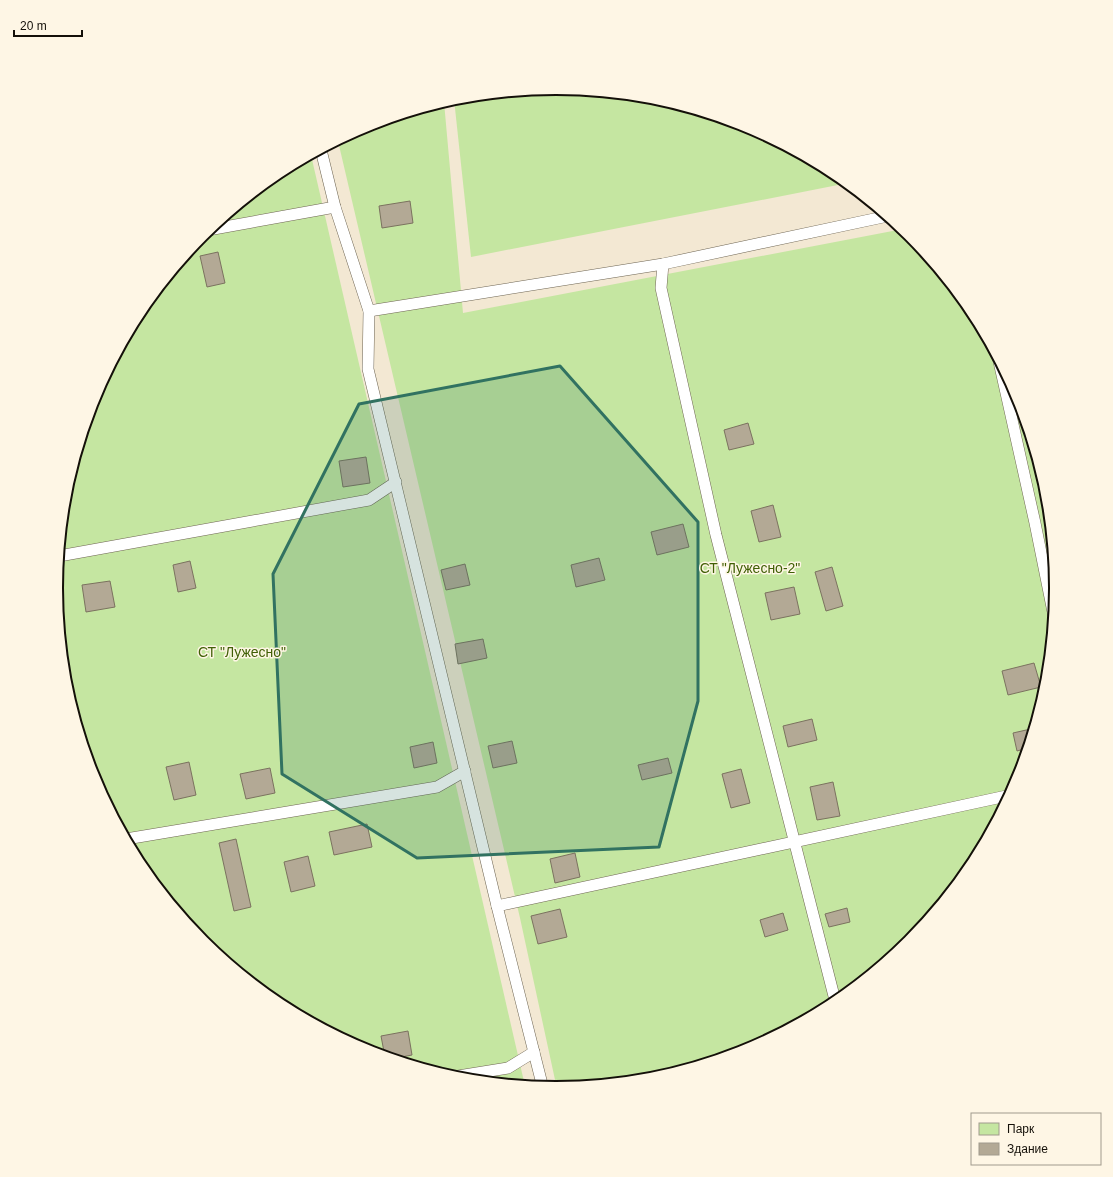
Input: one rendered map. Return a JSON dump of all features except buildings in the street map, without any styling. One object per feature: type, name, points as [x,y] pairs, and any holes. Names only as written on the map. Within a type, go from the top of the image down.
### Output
[{"type":"lane","points":[[322,155],[335,207],[369,311],[368,369],[497,906],[541,1082]]},
{"type":"lane","points":[[220,228],[335,207]]},
{"type":"lane","points":[[369,311],[663,264],[882,217]]},
{"type":"lane","points":[[663,264],[661,288],[714,528],[796,842],[834,997]]},
{"type":"lane","points":[[1003,379],[1050,596]]},
{"type":"lane","points":[[64,555],[369,500],[396,482]]},
{"type":"lane","points":[[131,838],[437,787],[465,771]]},
{"type":"lane","points":[[497,906],[1003,797]]},
{"type":"lane","points":[[469,1074],[508,1068],[534,1052]]},
{"type":"highlighted area","points":[[560,366],[698,522],[698,701],[659,847],[417,858],[282,774],[273,574],[359,404]]},
{"type":"green space","points":[[556,95],[589,96],[653,104],[715,121],[745,133],[775,146],[803,161],[840,185],[471,257],[455,105],[460,104],[524,96]]},
{"type":"green space","name":"СТ \"Лужесно-2\"","points":[[445,108],[463,313],[895,230],[928,263],[948,288],[967,314],[999,370],[1024,430],[1033,461],[1041,492],[1049,556],[1049,621],[1041,685],[1024,747],[999,807],[967,863],[928,914],[882,960],[831,999],[775,1031],[715,1056],[653,1073],[589,1081],[555,1082],[520,918],[339,146],[398,121]]},
{"type":"green space","name":"СТ \"Лужесно\"","points":[[312,160],[524,1081],[460,1073],[398,1056],[368,1044],[338,1031],[282,999],[231,960],[185,914],[146,863],[129,835],[114,807],[89,747],[72,685],[64,621],[63,588],[67,524],[72,492],[89,430],[114,370],[146,314],[185,263],[231,217],[282,178]]}]
